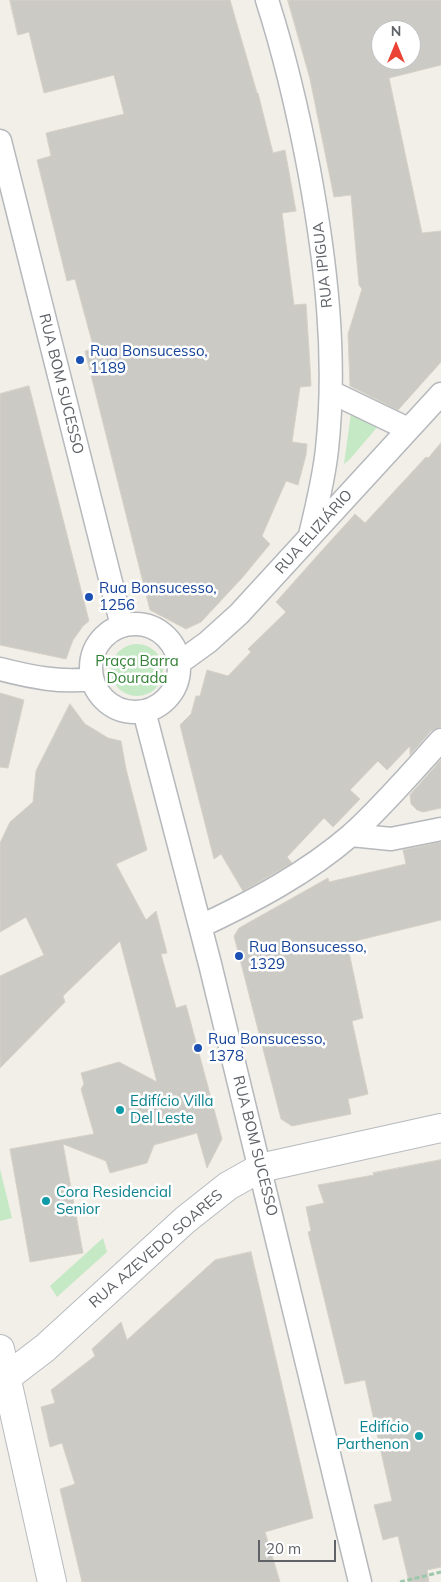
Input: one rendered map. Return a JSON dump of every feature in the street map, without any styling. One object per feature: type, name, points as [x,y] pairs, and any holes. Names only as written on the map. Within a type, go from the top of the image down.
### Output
[{"type":"street","name":"RUA IPIGUA","points":[[268,0],[298,112],[320,231],[330,325],[331,392],[327,450],[321,491],[310,535]]},
{"type":"street","name":"RUA BOM SUCESSO","points":[[0,141],[122,626]]},
{"type":"street","points":[[331,392],[408,429]]},
{"type":"street","name":"RUA ELIZIÁRIO","points":[[179,663],[208,642],[238,614],[441,394]]},
{"type":"street","points":[[141,624],[158,630],[170,641],[178,656],[179,663],[179,674],[174,690],[162,702],[144,711],[130,712],[113,706],[100,695],[92,679],[92,662],[97,646],[108,633],[122,626],[141,624]]},
{"type":"street","points":[[0,669],[33,677],[73,681],[92,679]]},
{"type":"street","name":"RUA BOM SUCESSO","points":[[144,711],[201,926],[360,1582]]},
{"type":"street","points":[[201,926],[288,881],[351,835],[441,740]]},
{"type":"street","points":[[351,835],[391,839],[441,829]]},
{"type":"street","name":"RUA AZEVEDO SOARES","points":[[7,1377],[44,1348],[185,1220],[228,1186],[260,1168],[441,1128]]},
{"type":"street","points":[[0,1349],[52,1582]]},
{"type":"path","points":[[400,1582],[441,1572]]},
{"type":"green space","points":[[351,413],[379,425],[344,464]]},
{"type":"green space","name":"Praça Barra Dourada","points":[[137,644],[151,648],[159,656],[163,670],[159,684],[151,692],[137,696],[123,692],[115,684],[111,670],[115,656],[123,648]]},
{"type":"green space","points":[[0,1169],[12,1218],[0,1221]]},
{"type":"green space","points":[[103,1238],[107,1252],[57,1297],[50,1286]]},
{"type":"building","points":[[10,0],[230,0],[258,93],[273,153],[285,150],[296,211],[282,213],[294,305],[306,304],[311,386],[300,387],[292,442],[307,444],[306,455],[298,485],[286,481],[262,536],[270,544],[242,578],[201,622],[186,629],[150,610],[85,351],[94,349],[75,279],[67,281],[37,160],[51,156],[46,133],[124,114],[114,75],[44,93],[29,32],[18,35]]},
{"type":"building","points":[[288,0],[441,0],[441,65],[421,70],[389,78],[422,233],[441,231],[441,362],[398,410],[350,386],[348,334],[362,289],[359,285],[351,195],[334,197],[310,79]]},
{"type":"building","points":[[29,386],[89,621],[73,640],[66,659],[0,645],[0,394]]},
{"type":"building","points":[[441,443],[441,727],[431,731],[410,755],[410,746],[387,770],[378,761],[350,790],[360,799],[333,827],[324,818],[287,857],[292,863],[243,891],[221,854],[214,859],[180,725],[191,714],[196,696],[200,696],[207,670],[228,676],[251,652],[248,649],[286,612],[276,602],[355,514],[365,523]]},
{"type":"building","points":[[0,693],[24,700],[8,768],[0,767]]},
{"type":"building","points":[[70,704],[85,724],[108,738],[121,741],[126,769],[147,850],[116,864],[146,920],[156,911],[167,953],[161,954],[176,1008],[186,1005],[222,1139],[207,1168],[197,1133],[154,1145],[147,1163],[110,1173],[106,1161],[63,1144],[83,1253],[30,1262],[10,1149],[94,1134],[81,1089],[84,1084],[81,1073],[119,1062],[157,1082],[120,941],[63,996],[65,1002],[0,1068],[0,976],[44,955],[26,917],[0,932],[0,843],[10,822],[33,802],[36,771]]},
{"type":"building","points":[[441,760],[441,808],[423,812],[417,810],[411,804],[410,795]]},
{"type":"building","points":[[441,842],[441,920],[347,943],[363,1018],[352,1021],[368,1094],[348,1099],[351,1114],[292,1126],[281,1119],[234,936],[239,928],[328,878],[329,882],[406,864],[403,850]]},
{"type":"building","points":[[441,1160],[441,1567],[427,1570],[429,1582],[409,1582],[398,1536],[383,1540],[374,1505],[392,1501],[365,1380],[345,1384],[308,1232],[311,1231],[306,1207],[324,1203],[318,1185]]},
{"type":"building","points":[[251,1252],[313,1518],[265,1532],[280,1582],[82,1582],[60,1489],[75,1484],[62,1443],[50,1447],[41,1407],[55,1403],[51,1390],[95,1356],[92,1349],[121,1322],[127,1340],[215,1260]]},
{"type":"place","name":"Rua Bonsucesso, 1189","points":[[80,360]]},
{"type":"place","name":"Rua Bonsucesso, 1256","points":[[89,597]]},
{"type":"place","name":"Rua Bonsucesso, 1329","points":[[239,956]]},
{"type":"place","name":"Rua Bonsucesso, 1378","points":[[198,1048]]},
{"type":"place","name":"Edifício Villa Del Leste","points":[[120,1110]]},
{"type":"place","name":"Cora Residencial Senior","points":[[46,1201]]},
{"type":"place","name":"Edifício Parthenon","points":[[419,1436]]}]
